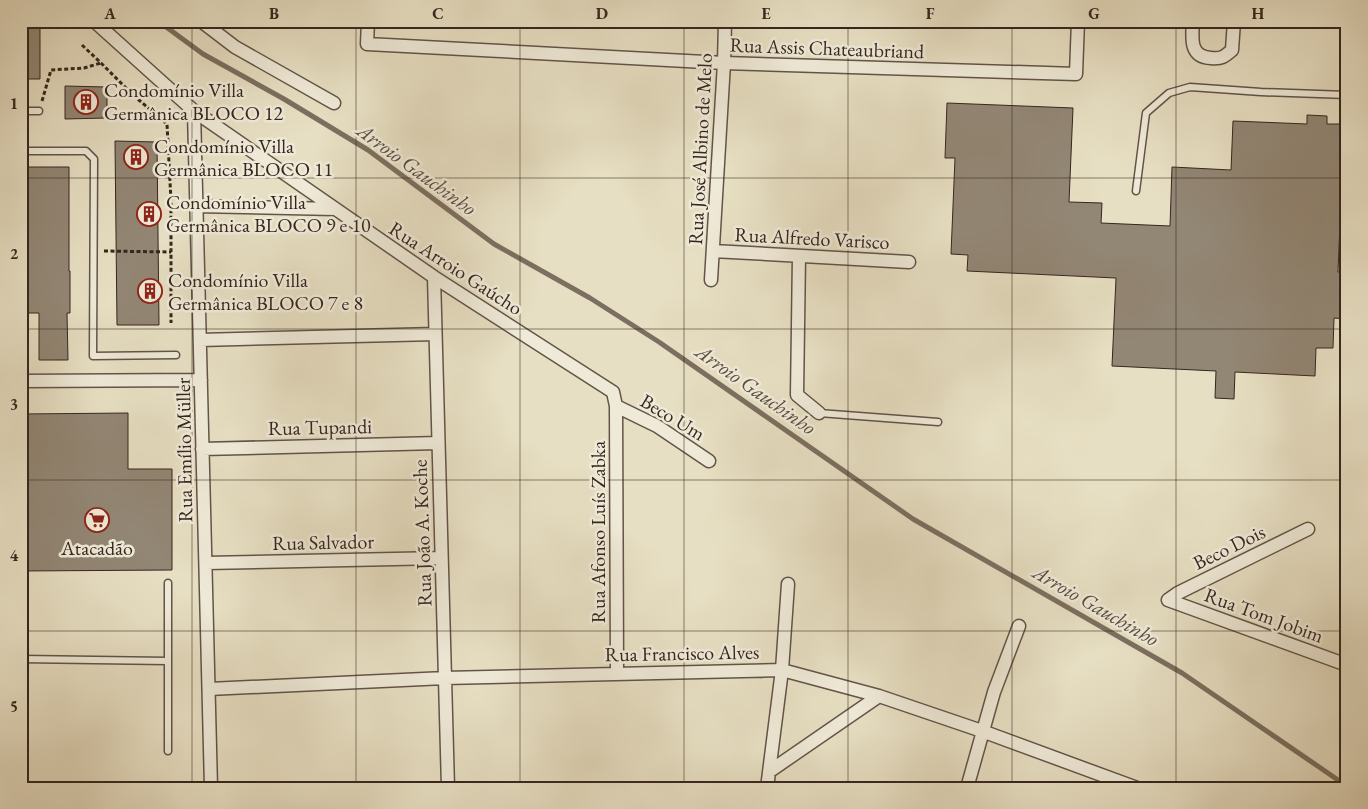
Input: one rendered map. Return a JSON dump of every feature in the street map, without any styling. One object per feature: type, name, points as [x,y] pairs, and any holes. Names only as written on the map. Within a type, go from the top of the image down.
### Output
[{"type":"street","name":"Rua Arroio Gaúcho","points":[[94,21],[194,111],[434,277],[613,392]]},
{"type":"street","points":[[201,21],[235,47],[334,103]]},
{"type":"street","name":"Rua Assis Chateaubriand","points":[[368,21],[367,44],[724,63],[1076,74],[1078,21]]},
{"type":"street","name":"Rua José Albino de Melo","points":[[711,280],[726,21]]},
{"type":"street","points":[[1193,21],[1192,37],[1197,54],[1204,58],[1221,59],[1232,50],[1234,21]]},
{"type":"street","name":"Rua Emílio Müller","points":[[194,111],[212,788]]},
{"type":"street","points":[[196,206],[334,209]]},
{"type":"street","name":"Rua Alfredo Varisco","points":[[713,251],[909,262]]},
{"type":"street","points":[[799,256],[797,395],[819,413]]},
{"type":"street","name":"Rua João A. Koche","points":[[434,277],[448,788]]},
{"type":"street","points":[[200,340],[435,334]]},
{"type":"street","points":[[21,380],[201,380]]},
{"type":"street","name":"Rua Afonso Luís Zabka","points":[[613,392],[616,406],[617,673]]},
{"type":"street","name":"Beco Um","points":[[616,406],[657,426],[709,461]]},
{"type":"street","name":"Rua Tupandi","points":[[202,449],[438,443]]},
{"type":"street","name":"Beco Dois","points":[[1168,600],[1178,593],[1308,529]]},
{"type":"street","name":"Rua Salvador","points":[[206,563],[441,558]]},
{"type":"street","points":[[768,788],[782,670],[788,584]]},
{"type":"street","name":"Rua Tom Jobim","points":[[1168,600],[1347,665]]},
{"type":"street","points":[[966,788],[994,692],[1019,626]]},
{"type":"street","name":"Rua Francisco Alves","points":[[209,689],[445,678],[782,670],[879,696],[982,731],[1137,788]]},
{"type":"street","points":[[770,771],[879,696]]},
{"type":"lane","points":[[1136,191],[1146,113],[1169,93],[1190,87],[1347,95]]},
{"type":"lane","points":[[21,111],[39,111]]},
{"type":"lane","points":[[21,151],[86,151],[94,159],[93,356],[176,355]]},
{"type":"lane","points":[[819,413],[938,422]]},
{"type":"lane","points":[[168,583],[168,751]]},
{"type":"lane","points":[[21,659],[168,661]]},
{"type":"path","points":[[82,45],[133,95],[167,124],[171,202],[171,323]]},
{"type":"path","points":[[39,111],[52,70],[84,68],[101,62]]},
{"type":"path","points":[[94,251],[171,252]]},
{"type":"building","points":[[21,21],[40,21],[40,79],[22,79]]},
{"type":"building","name":"Condomínio Villa Germânica BLOCO 12","points":[[65,86],[107,87],[107,118],[65,119]]},
{"type":"building","points":[[947,103],[1073,108],[1069,202],[1102,203],[1101,223],[1170,226],[1172,167],[1231,170],[1233,121],[1307,124],[1307,115],[1327,116],[1327,124],[1346,124],[1344,163],[1347,163],[1347,201],[1341,200],[1338,272],[1347,272],[1346,319],[1334,318],[1333,348],[1316,348],[1315,376],[1235,372],[1234,399],[1215,398],[1216,371],[1112,366],[1116,278],[967,271],[968,255],[951,254],[955,158],[945,158]]},
{"type":"building","points":[[115,141],[157,142],[159,325],[117,325]]},
{"type":"building","points":[[21,167],[69,167],[70,313],[67,313],[68,360],[39,360],[39,313],[21,313]]},
{"type":"building","name":"Atacadão","points":[[128,413],[128,469],[172,469],[172,570],[21,571],[21,414]]},
{"type":"waterway","name":"Arroio Gauchinho","points":[[158,21],[203,54],[284,99],[368,150],[494,244],[590,298],[659,342],[913,519],[1182,673],[1338,780]]},
{"type":"place","name":"Condomínio Villa Germânica BLOCO 12","points":[[86,102]]},
{"type":"place","name":"Condomínio Villa Germânica BLOCO 11","points":[[136,157]]},
{"type":"place","name":"Condomínio Villa Germânica BLOCO 9 e 10","points":[[149,214]]},
{"type":"place","name":"Condomínio Villa Germânica BLOCO 7 e 8","points":[[150,291]]},
{"type":"place","name":"Atacadão","points":[[97,520]]}]
